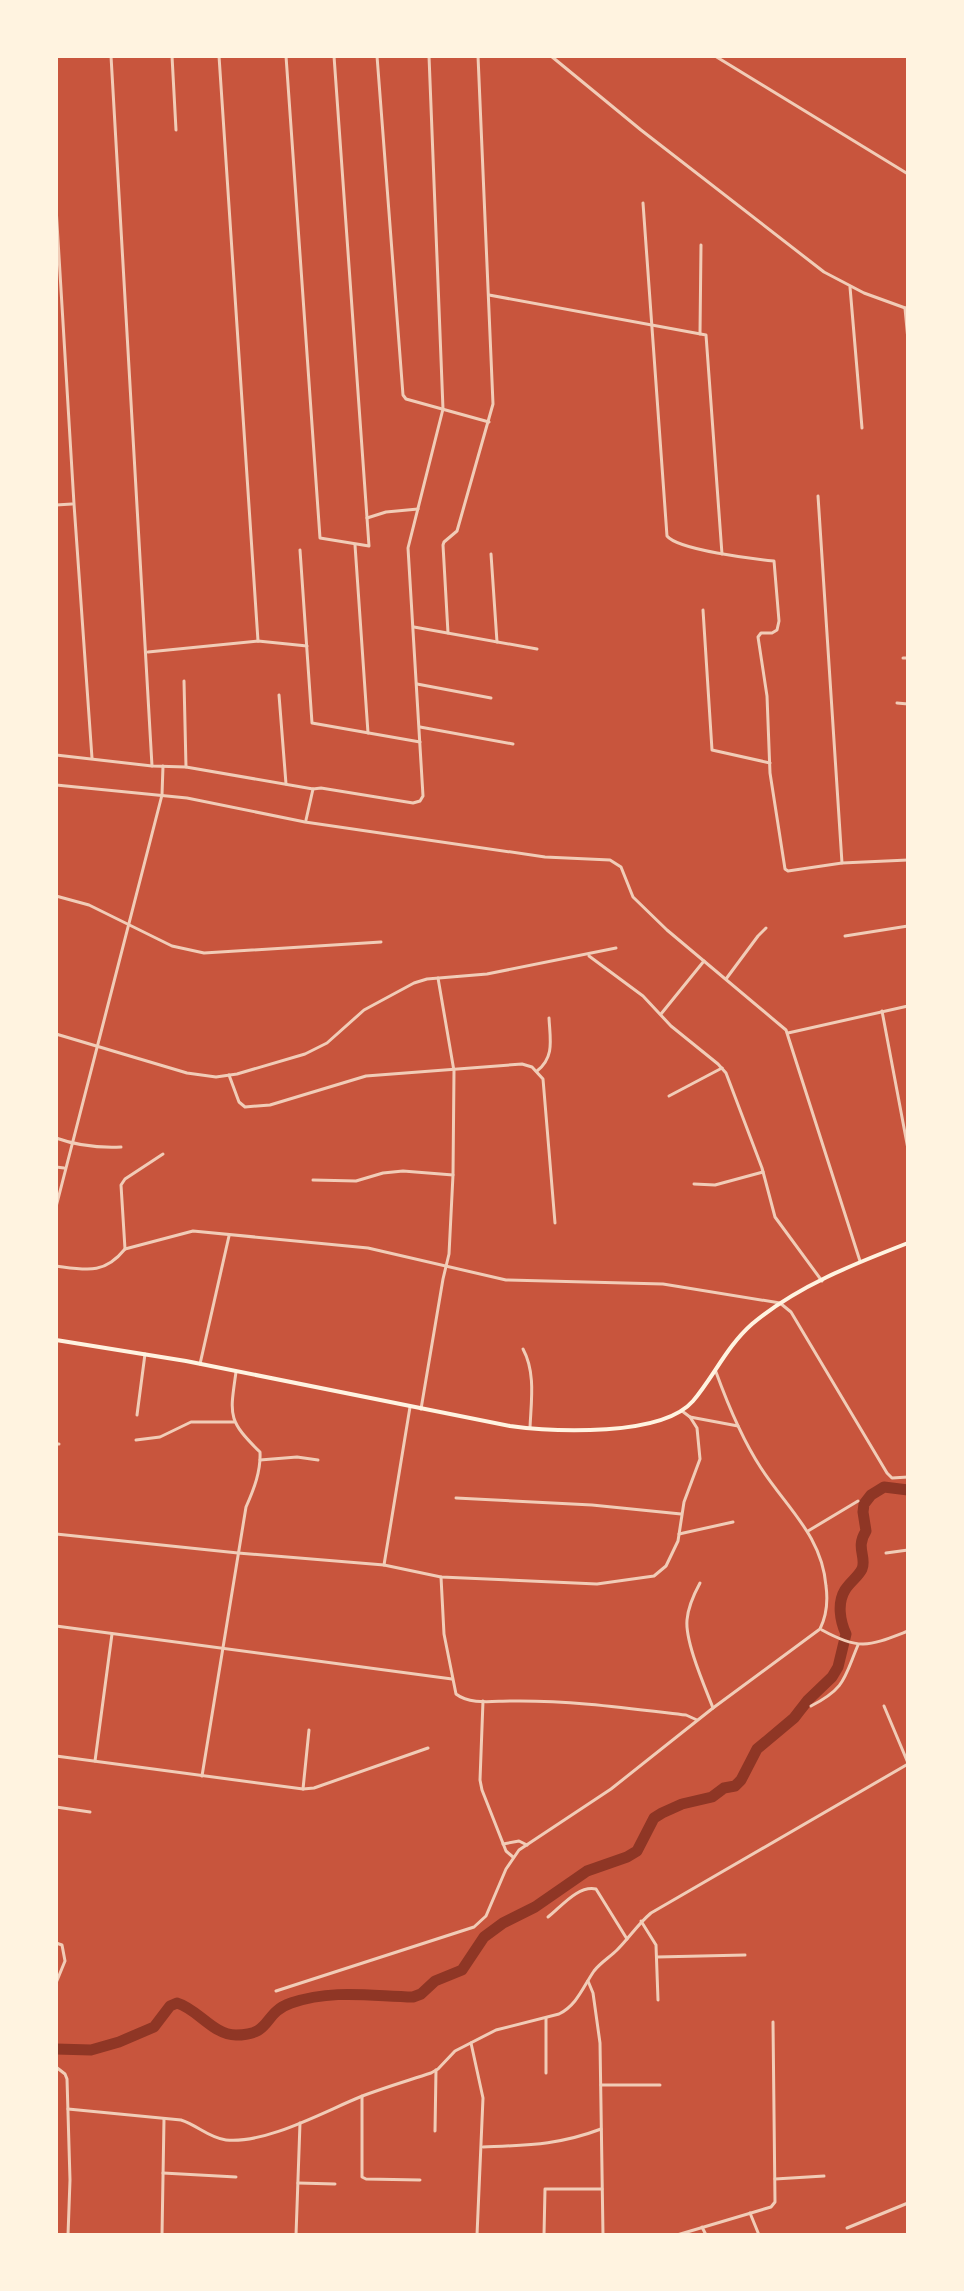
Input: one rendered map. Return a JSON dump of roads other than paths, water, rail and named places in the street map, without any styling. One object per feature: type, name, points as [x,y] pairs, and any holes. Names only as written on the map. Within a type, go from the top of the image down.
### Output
[{"type":"main road","points":[[56,1340],[200,1364],[530,1429],[577,1431],[609,1428],[657,1420],[682,1411],[692,1402],[737,1339],[780,1303],[860,1261],[908,1243]]},
{"type":"street","points":[[111,56],[152,766]]},
{"type":"street","points":[[172,56],[176,130]]},
{"type":"street","points":[[219,56],[258,641]]},
{"type":"street","points":[[286,56],[320,538],[369,546],[334,56]]},
{"type":"street","points":[[377,56],[403,395],[406,399],[489,422]]},
{"type":"street","points":[[56,755],[186,767],[413,803],[423,796],[408,548],[443,409],[429,56]]},
{"type":"street","points":[[448,633],[443,545],[457,531],[489,422],[494,390],[478,56]]},
{"type":"street","points":[[551,56],[812,263],[850,287],[906,309],[908,340]]},
{"type":"street","points":[[562,64],[564,56]]},
{"type":"street","points":[[715,56],[908,174]]},
{"type":"street","points":[[643,203],[667,536],[679,544],[774,561],[779,621],[777,630],[761,633],[758,637],[767,696],[770,763],[785,869],[908,860]]},
{"type":"street","points":[[56,207],[92,759]]},
{"type":"street","points":[[700,334],[701,245]]},
{"type":"street","points":[[850,287],[862,428]]},
{"type":"street","points":[[488,294],[706,335],[722,554]]},
{"type":"street","points":[[818,496],[842,863]]},
{"type":"street","points":[[56,505],[74,504]]},
{"type":"street","points":[[367,518],[386,512],[418,509]]},
{"type":"street","points":[[355,544],[368,733]]},
{"type":"street","points":[[300,550],[312,723],[420,742]]},
{"type":"street","points":[[491,554],[497,642]]},
{"type":"street","points":[[703,610],[712,750],[770,763]]},
{"type":"street","points":[[414,627],[537,649]]},
{"type":"street","points":[[146,652],[258,641],[307,646]]},
{"type":"street","points":[[184,681],[186,767]]},
{"type":"street","points":[[417,684],[491,698]]},
{"type":"street","points":[[279,695],[286,784]]},
{"type":"street","points":[[897,703],[908,704]]},
{"type":"street","points":[[420,727],[513,744]]},
{"type":"street","points":[[56,1207],[162,795],[163,766]]},
{"type":"street","points":[[56,785],[187,798],[305,822],[545,857],[610,860],[621,867],[633,897],[788,1033],[860,1261]]},
{"type":"street","points":[[305,822],[313,789]]},
{"type":"street","points":[[56,896],[89,905],[172,946],[204,953],[381,942]]},
{"type":"street","points":[[845,936],[908,926]]},
{"type":"street","points":[[726,979],[766,928]]},
{"type":"street","points":[[56,1034],[203,1076],[229,1075],[305,1054],[327,1043],[364,1010],[414,983],[487,974],[616,948]]},
{"type":"street","points":[[587,955],[643,996],[671,1026],[726,1073],[763,1172],[775,1217],[822,1281]]},
{"type":"street","points":[[661,1014],[704,961]]},
{"type":"street","points":[[421,1409],[449,1254],[453,1175],[454,1071],[438,978]]},
{"type":"street","points":[[788,1033],[908,1006]]},
{"type":"street","points":[[882,1011],[908,1149]]},
{"type":"street","points":[[537,1071],[546,1063],[550,1051],[549,1018]]},
{"type":"street","points":[[229,1075],[239,1102],[245,1107],[255,1107],[366,1076],[522,1064],[532,1067],[543,1079],[555,1223]]},
{"type":"street","points":[[669,1096],[722,1068]]},
{"type":"street","points":[[56,1138],[98,1148],[121,1147]]},
{"type":"street","points":[[125,1249],[121,1185],[125,1179],[163,1154]]},
{"type":"street","points":[[56,1167],[64,1168]]},
{"type":"street","points":[[313,1180],[356,1181],[403,1171],[453,1175]]},
{"type":"street","points":[[694,1184],[715,1185],[763,1172]]},
{"type":"street","points":[[56,1266],[98,1269],[115,1261],[125,1249],[193,1231],[368,1248],[506,1280],[663,1284],[780,1303],[791,1312],[887,1473],[892,1478],[908,1477]]},
{"type":"street","points":[[200,1364],[229,1236]]},
{"type":"street","points":[[523,1349],[529,1360],[531,1375],[530,1429]]},
{"type":"street","points":[[137,1415],[145,1354]]},
{"type":"street","points":[[276,1991],[474,1927],[486,1916],[513,1857],[611,1789],[697,1720],[820,1629],[827,1609],[822,1558],[808,1531],[760,1466],[738,1426],[715,1368]]},
{"type":"street","points":[[202,1776],[246,1507],[255,1486],[260,1460],[260,1452],[244,1437],[231,1412],[236,1372]]},
{"type":"street","points":[[384,1565],[410,1407]]},
{"type":"street","points":[[56,1534],[384,1565],[441,1577],[597,1584],[654,1576],[666,1566],[678,1541],[681,1514],[700,1459],[697,1428],[682,1411]]},
{"type":"street","points":[[690,1417],[738,1426]]},
{"type":"street","points":[[136,1440],[160,1437],[191,1422],[234,1422]]},
{"type":"street","points":[[260,1460],[297,1457],[318,1460]]},
{"type":"street","points":[[456,1498],[592,1505],[681,1514]]},
{"type":"street","points":[[808,1531],[858,1501]]},
{"type":"street","points":[[679,1534],[733,1522]]},
{"type":"street","points":[[886,1553],[908,1550]]},
{"type":"street","points":[[441,1577],[444,1634],[452,1679],[456,1694],[461,1699],[549,1700],[686,1715],[697,1720]]},
{"type":"street","points":[[700,1583],[687,1620],[698,1672],[713,1708]]},
{"type":"street","points":[[56,1626],[452,1679]]},
{"type":"street","points":[[820,1629],[855,1644],[876,1644],[908,1631]]},
{"type":"street","points":[[94,1762],[112,1634]]},
{"type":"street","points":[[811,1706],[839,1688],[846,1677],[855,1644]]},
{"type":"street","points":[[483,1701],[480,1780],[503,1844],[513,1857]]},
{"type":"street","points":[[68,2109],[190,2123],[222,2140],[255,2136],[300,2123],[362,2096],[436,2070],[455,2051],[506,2026],[546,2018],[567,2010],[596,1968],[641,1921],[665,1904],[908,1764],[884,1706]]},
{"type":"street","points":[[303,1789],[309,1730]]},
{"type":"street","points":[[56,1756],[303,1789],[314,1788],[428,1748]]},
{"type":"street","points":[[56,1807],[90,1812]]},
{"type":"street","points":[[503,1844],[519,1841],[527,1845]]},
{"type":"street","points":[[548,1917],[590,1887],[596,1889],[627,1939]]},
{"type":"street","points":[[641,1921],[653,1938],[657,1957],[658,2000]]},
{"type":"street","points":[[56,1943],[62,1945],[65,1951],[65,1961],[56,1983]]},
{"type":"street","points":[[657,1957],[745,1955]]},
{"type":"street","points":[[588,1981],[598,2022],[603,2235]]},
{"type":"street","points":[[546,2018],[546,2073]]},
{"type":"street","points":[[677,2235],[771,2207],[775,2202],[773,2022]]},
{"type":"street","points":[[471,2043],[483,2098],[477,2235]]},
{"type":"street","points":[[56,2067],[67,2079],[68,2235]]},
{"type":"street","points":[[435,2131],[436,2070]]},
{"type":"street","points":[[601,2085],[660,2085]]},
{"type":"street","points":[[362,2096],[362,2178],[420,2180]]},
{"type":"street","points":[[162,2235],[164,2119]]},
{"type":"street","points":[[296,2235],[300,2123]]},
{"type":"street","points":[[482,2147],[544,2145],[601,2129]]},
{"type":"street","points":[[163,2173],[236,2177]]},
{"type":"street","points":[[775,2179],[824,2176]]},
{"type":"street","points":[[298,2183],[335,2184]]},
{"type":"street","points":[[544,2235],[545,2189],[602,2189]]},
{"type":"street","points":[[847,2228],[908,2203]]},
{"type":"street","points":[[750,2213],[759,2235]]},
{"type":"street","points":[[702,2227],[706,2235]]},
{"type":"waterway","points":[[56,2049],[91,2050],[119,2042],[154,2027],[170,2006],[177,2003],[220,2031],[248,2034],[262,2028],[275,2012],[291,2003],[337,1995],[413,1997],[435,1981],[462,1970],[484,1937],[503,1923],[535,1907],[587,1871],[637,1851],[654,1818],[682,1804],[712,1797],[741,1780],[757,1749],[794,1718],[838,1667],[846,1634],[841,1618],[841,1601],[863,1565],[861,1542],[866,1531],[864,1504],[884,1487],[908,1490]]}]
